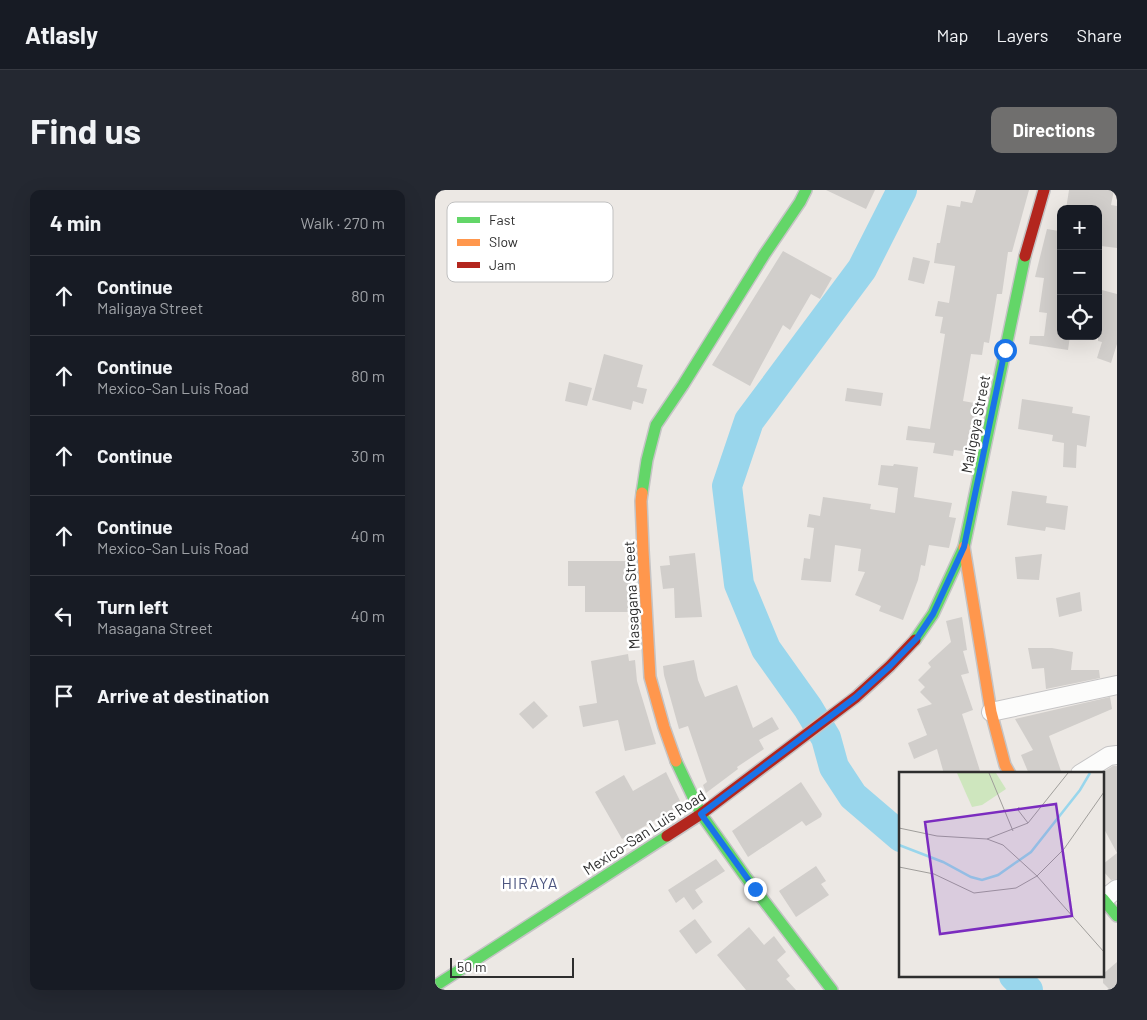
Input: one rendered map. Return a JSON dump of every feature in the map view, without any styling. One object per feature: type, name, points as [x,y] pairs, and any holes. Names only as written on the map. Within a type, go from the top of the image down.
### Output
[{"type":"main road","name":"Masagana Street","points":[[806,190],[656,425],[647,460],[641,500],[651,677],[664,727],[676,760],[701,814],[745,876],[832,990]]},
{"type":"main road","name":"Maligaya Street","points":[[964,547],[1026,253],[1044,190]]},
{"type":"main road","name":"Mexico-San Luis Road","points":[[435,986],[701,814],[856,697],[917,638],[933,614],[964,547]]},
{"type":"main road","points":[[964,547],[991,712],[1005,765],[1009,772]]},
{"type":"main road","points":[[1105,901],[1117,916]]},
{"type":"street","points":[[991,712],[1117,685]]},
{"type":"street","points":[[1083,772],[1109,756],[1117,755]]},
{"type":"street","points":[[1105,898],[1117,889]]},
{"type":"building","points":[[826,190],[875,190],[866,209]]},
{"type":"building","points":[[976,190],[1029,190],[1012,252],[1008,252],[1002,294],[997,294],[989,343],[984,342],[982,355],[971,354],[963,401],[980,404],[976,423],[973,423],[969,452],[954,450],[953,456],[933,453],[935,443],[906,440],[908,426],[930,429],[945,334],[940,333],[943,317],[935,316],[938,301],[949,303],[955,266],[934,263],[947,205],[960,207],[961,201],[972,203]]},
{"type":"building","points":[[1069,190],[1114,190],[1111,205],[1117,206],[1117,248],[1102,246],[1102,205],[1067,205]]},
{"type":"building","points":[[1047,229],[1057,231],[1057,340],[1069,340],[1068,350],[1029,344],[1030,336],[1044,336],[1047,313],[1039,312],[1044,278],[1035,277]]},
{"type":"building","points":[[783,251],[832,278],[820,299],[811,294],[790,330],[783,325],[750,386],[712,365]]},
{"type":"building","points":[[913,257],[930,261],[924,284],[908,280]]},
{"type":"building","points":[[1102,290],[1117,294],[1117,344],[1111,363],[1097,358],[1102,342],[1098,341],[1102,340]]},
{"type":"building","points":[[604,354],[643,365],[637,387],[647,389],[643,404],[633,401],[631,410],[592,400]]},
{"type":"building","points":[[569,382],[592,388],[587,406],[565,401]]},
{"type":"building","points":[[847,388],[883,393],[881,406],[845,401]]},
{"type":"building","points":[[1022,399],[1073,407],[1072,413],[1090,416],[1086,447],[1077,445],[1076,468],[1063,467],[1064,443],[1052,441],[1053,435],[1018,429]]},
{"type":"building","points":[[894,464],[918,467],[914,497],[952,503],[949,517],[956,518],[949,548],[929,545],[925,566],[921,565],[918,580],[903,620],[879,611],[881,606],[855,595],[865,572],[858,571],[861,549],[835,545],[831,582],[801,580],[804,558],[810,559],[814,528],[807,527],[809,514],[820,516],[823,497],[871,504],[870,509],[895,513],[898,488],[878,485],[881,465],[893,466]]},
{"type":"building","points":[[1012,491],[1047,496],[1046,503],[1068,506],[1065,530],[1046,527],[1045,531],[1007,525]]},
{"type":"building","points":[[695,553],[702,617],[675,618],[674,588],[663,589],[660,566],[670,565],[669,556]]},
{"type":"building","points":[[1042,554],[1039,580],[1017,579],[1015,557]]},
{"type":"building","points":[[568,561],[630,561],[633,612],[585,612],[585,586],[568,586]]},
{"type":"building","points":[[1080,592],[1082,611],[1059,617],[1056,598]]},
{"type":"building","points":[[962,617],[967,650],[963,651],[969,673],[961,675],[973,710],[962,714],[980,772],[943,772],[937,749],[914,759],[908,743],[927,735],[917,709],[932,704],[920,692],[925,687],[918,680],[931,667],[928,663],[951,642],[946,621]]},
{"type":"building","points":[[1028,648],[1052,648],[1073,652],[1071,670],[1099,670],[1100,678],[1046,689],[1044,668],[1032,669]]},
{"type":"building","points":[[628,654],[629,661],[635,660],[637,681],[656,744],[625,751],[618,720],[583,727],[579,706],[597,703],[591,661]]},
{"type":"building","points":[[694,660],[698,680],[705,697],[737,685],[753,728],[772,717],[779,729],[759,740],[764,749],[737,767],[738,769],[706,793],[703,785],[707,782],[688,726],[679,729],[663,666]]},
{"type":"building","points":[[1110,697],[1112,709],[1049,736],[1061,772],[1028,772],[1021,755],[1033,750],[1015,719]]},
{"type":"building","points":[[534,701],[548,716],[533,729],[519,714]]},
{"type":"building","points":[[1113,766],[1117,766],[1117,853],[1105,831],[1105,772],[1103,772]]},
{"type":"building","points":[[666,772],[682,805],[622,839],[595,792],[624,775],[633,791]]},
{"type":"building","points":[[801,782],[822,814],[821,817],[806,826],[802,821],[748,857],[732,831]]},
{"type":"building","points":[[1117,853],[1117,879],[1111,880],[1105,873],[1105,862]]},
{"type":"building","points":[[716,859],[725,871],[695,890],[703,902],[693,910],[684,897],[676,903],[668,890]]},
{"type":"building","points":[[816,866],[826,881],[821,884],[829,895],[796,917],[779,891]]},
{"type":"building","points":[[695,919],[712,942],[696,954],[679,931]]},
{"type":"building","points":[[749,927],[764,945],[774,936],[786,952],[777,960],[790,976],[786,979],[796,990],[746,990],[717,955]]},
{"type":"building","points":[[1117,962],[1117,990],[1110,990],[1103,983],[1105,972]]},
{"type":"waterway","points":[[899,835],[853,796],[834,767],[826,738],[808,708],[766,649],[739,584],[727,486],[749,421],[862,269],[902,190]]},
{"type":"waterway","points":[[1016,978],[1028,990]]},
{"type":"traffic: fast","points":[[642,493],[647,460],[656,425],[806,190]]},
{"type":"traffic: fast","points":[[915,640],[933,614],[964,547],[1025,256]]},
{"type":"traffic: fast","points":[[676,761],[701,814],[745,876],[832,990]]},
{"type":"traffic: fast","points":[[435,986],[667,836]]},
{"type":"traffic: fast","points":[[1105,901],[1117,916]]},
{"type":"traffic: slow","points":[[642,493],[650,677],[676,761]]},
{"type":"traffic: slow","points":[[964,547],[991,712],[1005,765],[1009,772]]},
{"type":"traffic: jam","points":[[1025,256],[1044,190]]},
{"type":"traffic: jam","points":[[667,836],[701,814],[856,697],[915,640]]},
{"type":"district","name":"HIRAYA","points":[[530,882]]},
{"type":"route","points":[[755,889],[701,814],[856,697],[917,638],[933,614],[964,547],[1005,350]]}]
